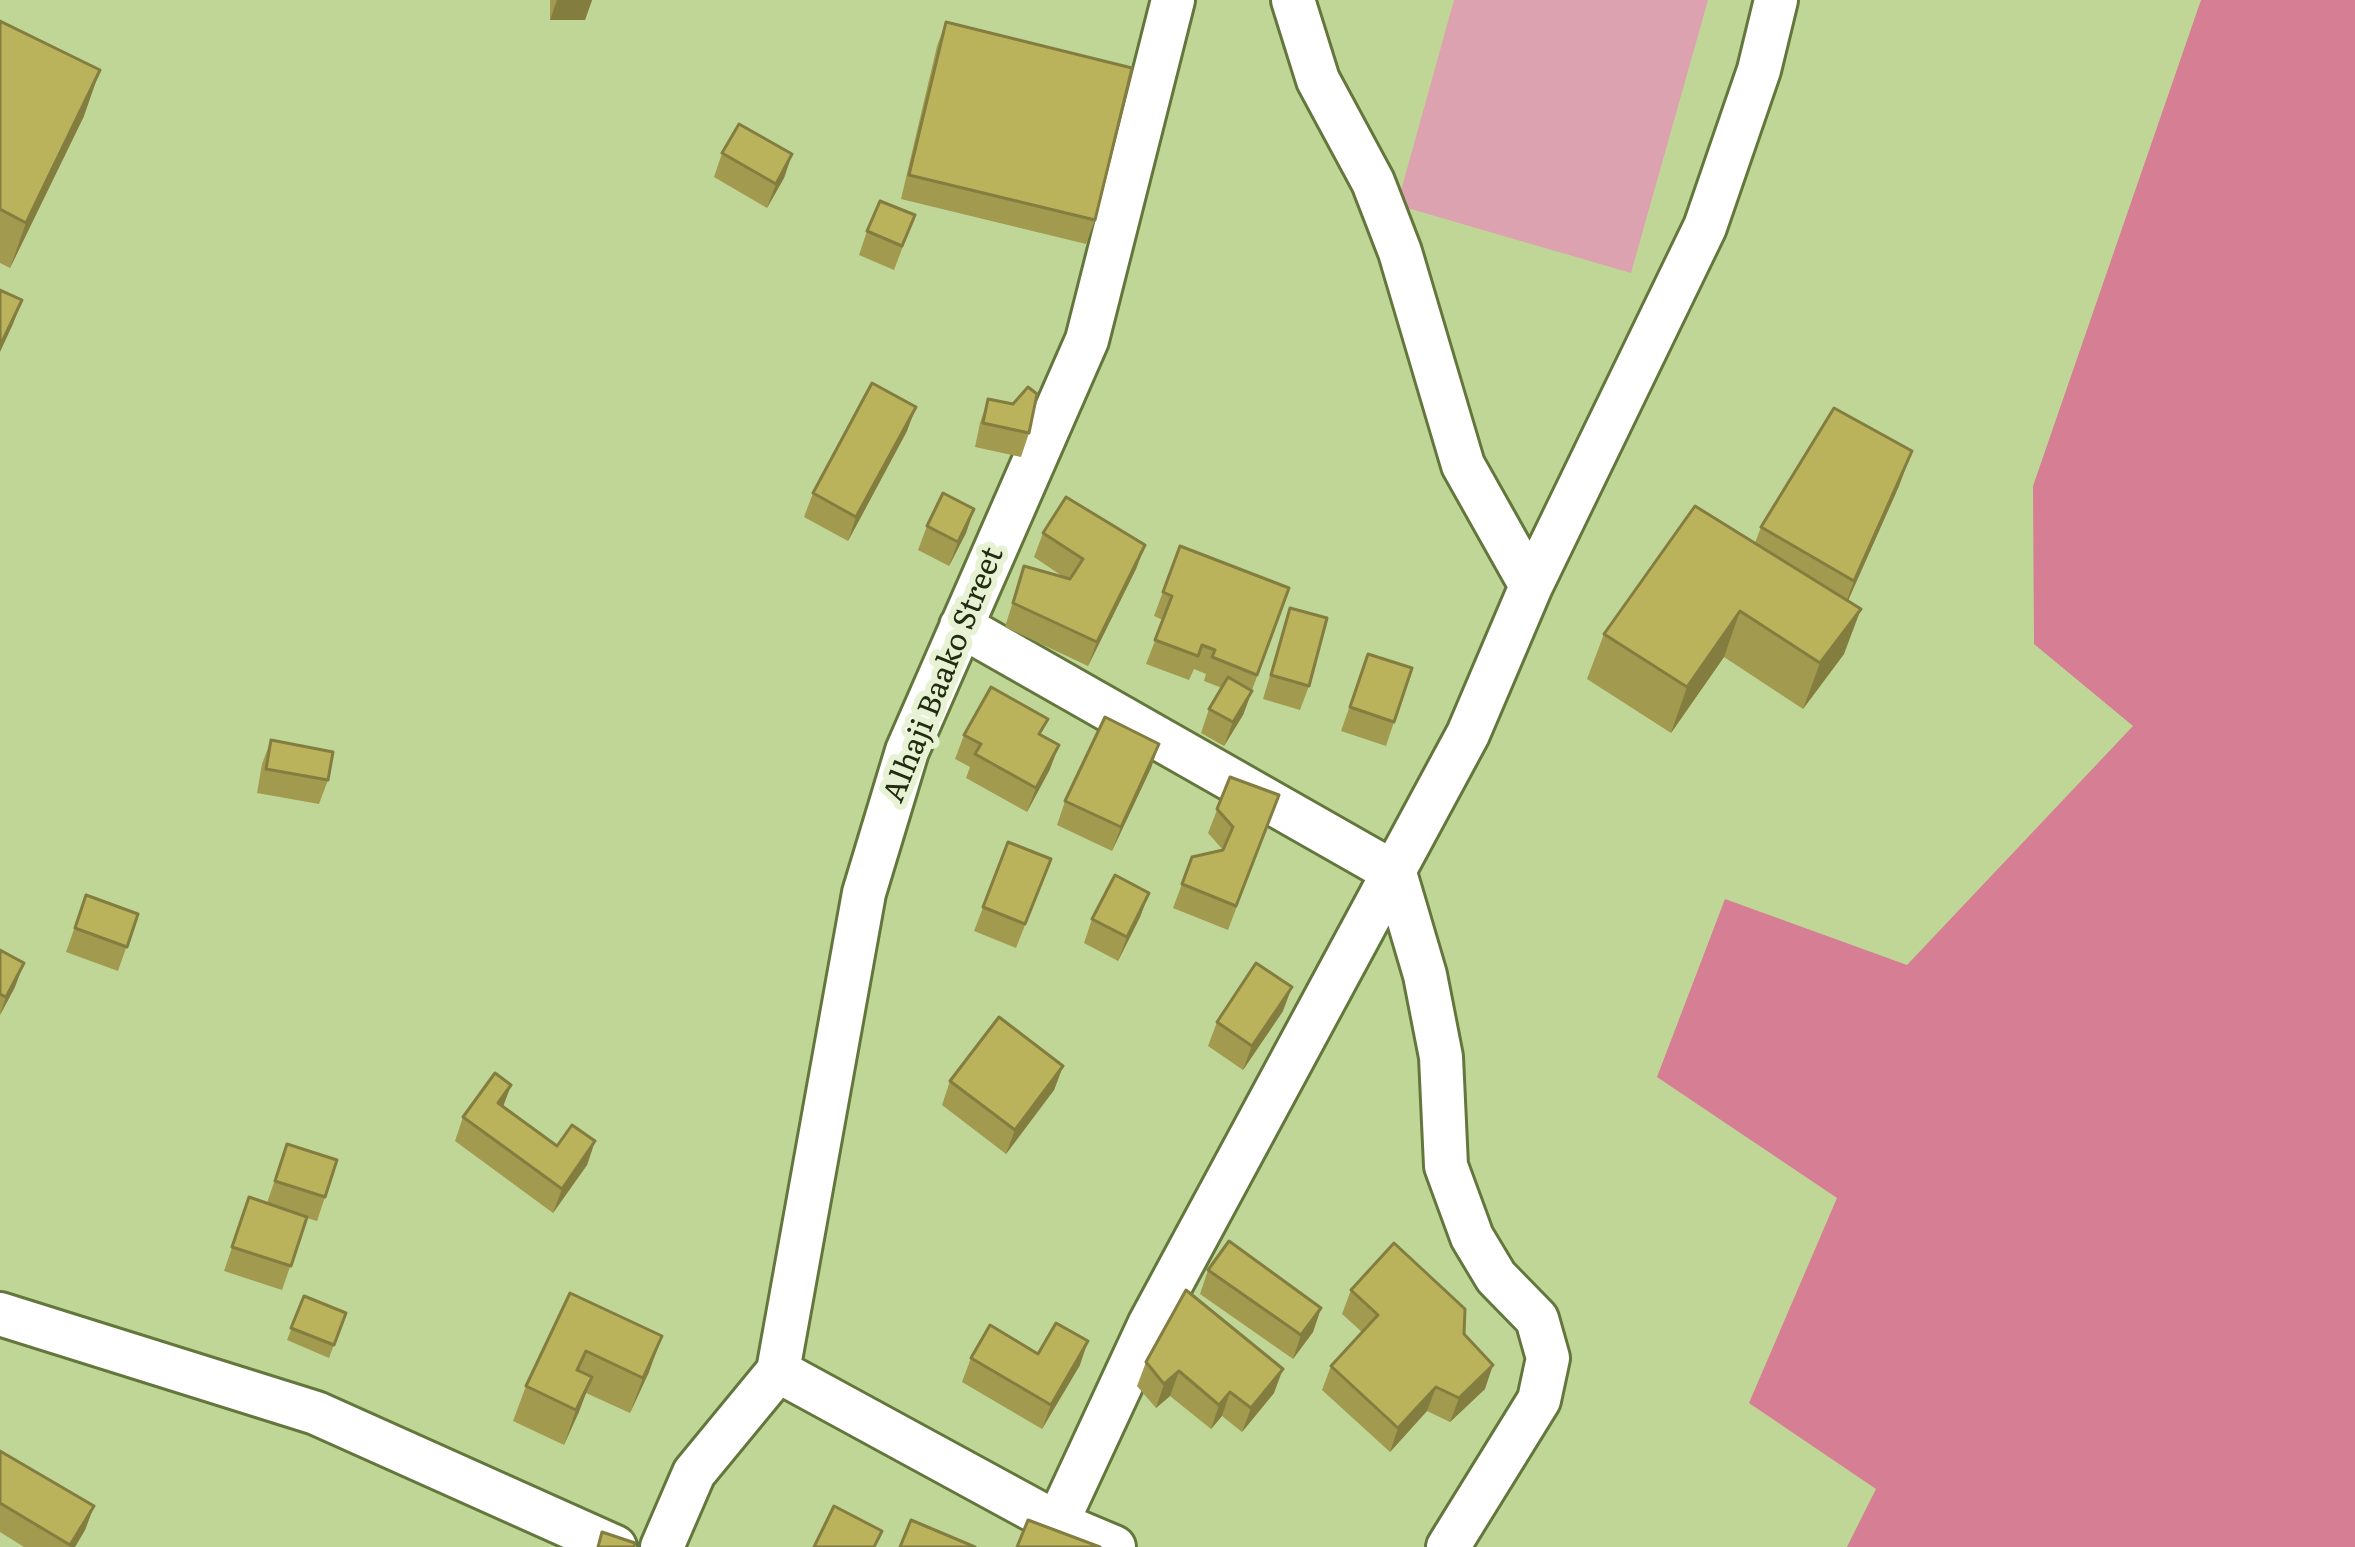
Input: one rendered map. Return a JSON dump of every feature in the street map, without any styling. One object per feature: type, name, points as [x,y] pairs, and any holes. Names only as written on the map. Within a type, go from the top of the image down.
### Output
[{"type":"street","name":"Alhaji Baako Street","points":[[662,1547],[694,1473],[778,1371],[864,893],[907,751],[1087,340],[1173,0]]},
{"type":"street","points":[[1293,0],[1318,80],[1372,182],[1400,252],[1463,465],[1532,586]]},
{"type":"street","points":[[1057,1523],[1149,1325],[1468,734],[1532,586],[1705,227],[1759,70],[1776,0]]},
{"type":"street","points":[[962,626],[1395,873],[1425,975],[1442,1057],[1446,1166],[1472,1237],[1496,1276],[1538,1319],[1548,1358],[1539,1400],[1448,1547]]},
{"type":"street","points":[[0,1314],[316,1413],[615,1547]]},
{"type":"street","points":[[778,1371],[1057,1523],[1114,1547]]},
{"type":"shaded area","points":[[1454,0],[1708,0],[1631,273],[1397,205]]},
{"type":"shaded area","points":[[2201,0],[2355,0],[2355,1547],[1847,1547],[1876,1489],[1749,1403],[1837,1198],[1657,1077],[1725,899],[1907,965],[2133,726],[2034,644],[2033,486]]},
{"type":"building","points":[[0,21],[100,70],[26,223],[0,209]]},
{"type":"building","points":[[946,22],[1132,68],[1095,220],[909,175]]},
{"type":"building","points":[[739,124],[792,154],[776,184],[722,153]]},
{"type":"building","points":[[880,201],[915,215],[902,246],[867,231]]},
{"type":"building","points":[[0,290],[22,300],[0,346]]},
{"type":"building","points":[[872,383],[916,407],[856,517],[813,493]]},
{"type":"building","points":[[1028,387],[1037,394],[1029,433],[983,423],[988,399],[1013,404]]},
{"type":"building","points":[[1834,408],[1912,451],[1854,581],[1761,527]]},
{"type":"building","points":[[943,493],[974,509],[958,542],[927,526]]},
{"type":"building","points":[[1066,497],[1145,545],[1097,642],[1013,603],[1024,566],[1070,579],[1083,559],[1043,533]]},
{"type":"building","points":[[1695,506],[1861,609],[1820,663],[1740,611],[1687,687],[1604,634]]},
{"type":"building","points":[[1180,546],[1289,588],[1257,675],[1212,657],[1215,650],[1202,645],[1198,656],[1155,640],[1172,596],[1163,592]]},
{"type":"building","points":[[1290,608],[1327,618],[1309,686],[1271,675]]},
{"type":"building","points":[[1368,654],[1412,668],[1394,722],[1350,707]]},
{"type":"building","points":[[1228,677],[1252,691],[1233,722],[1209,709]]},
{"type":"building","points":[[991,687],[1048,719],[1039,734],[1059,745],[1036,788],[975,754],[981,744],[964,735]]},
{"type":"building","points":[[1105,717],[1159,744],[1121,827],[1065,801]]},
{"type":"building","points":[[271,740],[333,752],[328,780],[266,769]]},
{"type":"building","points":[[1230,777],[1279,795],[1236,906],[1182,884],[1192,857],[1223,850],[1233,827],[1217,809]]},
{"type":"building","points":[[1008,842],[1051,859],[1025,924],[983,907]]},
{"type":"building","points":[[1115,875],[1149,893],[1127,937],[1092,919]]},
{"type":"building","points":[[86,895],[138,914],[127,947],[75,928]]},
{"type":"building","points":[[0,950],[24,963],[6,997],[0,994]]},
{"type":"building","points":[[1256,963],[1292,987],[1252,1046],[1217,1022]]},
{"type":"building","points":[[999,1017],[1063,1066],[1015,1130],[950,1081]]},
{"type":"building","points":[[495,1073],[511,1085],[498,1103],[557,1146],[572,1125],[595,1141],[562,1189],[463,1117]]},
{"type":"building","points":[[287,1144],[337,1160],[325,1197],[275,1181]]},
{"type":"building","points":[[249,1197],[307,1217],[291,1266],[232,1247]]},
{"type":"building","points":[[1229,1241],[1321,1308],[1301,1335],[1208,1270]]},
{"type":"building","points":[[1394,1243],[1465,1309],[1464,1334],[1493,1365],[1459,1398],[1436,1387],[1398,1428],[1331,1366],[1378,1315],[1351,1290]]},
{"type":"building","points":[[1186,1290],[1283,1369],[1251,1408],[1230,1392],[1219,1405],[1179,1371],[1164,1384],[1146,1362]]},
{"type":"building","points":[[570,1293],[662,1336],[643,1378],[586,1351],[577,1370],[592,1377],[576,1410],[526,1386]]},
{"type":"building","points":[[304,1296],[346,1313],[334,1345],[291,1328]]},
{"type":"building","points":[[1056,1323],[1088,1341],[1051,1405],[971,1358],[990,1325],[1038,1354]]},
{"type":"building","points":[[0,1451],[94,1506],[70,1545],[0,1503]]},
{"type":"building","points":[[834,1506],[882,1531],[874,1547],[814,1547]]},
{"type":"building","points":[[911,1520],[975,1547],[900,1547]]},
{"type":"building","points":[[1028,1520],[1100,1547],[1017,1547]]},
{"type":"building","points":[[602,1532],[635,1543],[634,1547],[598,1547]]}]
